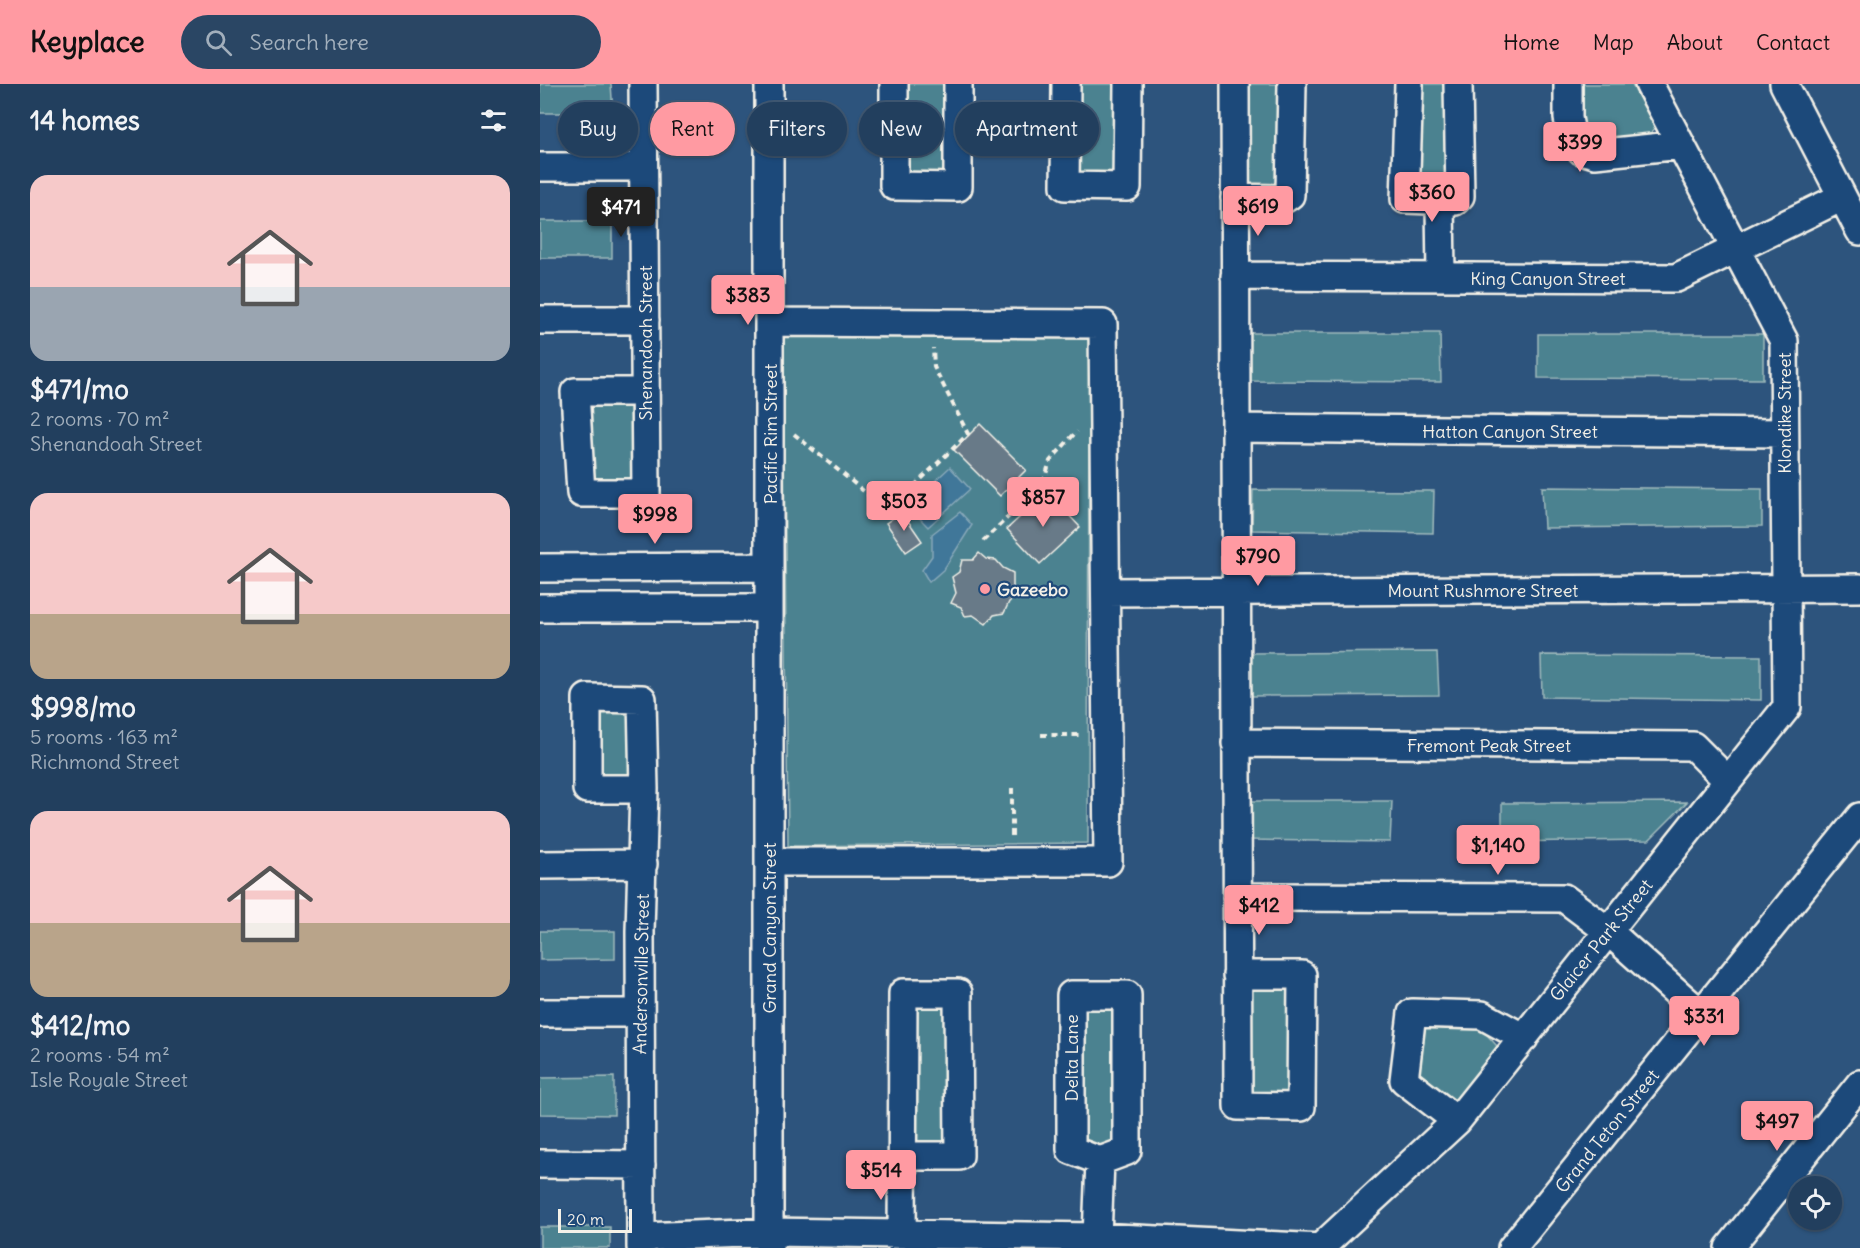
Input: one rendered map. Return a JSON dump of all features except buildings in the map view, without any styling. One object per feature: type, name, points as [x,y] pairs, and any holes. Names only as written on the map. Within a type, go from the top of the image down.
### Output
[{"type":"street","name":"Shenandoah Street","points":[[642,84],[646,493],[581,493],[575,392],[645,392]]},
{"type":"street","name":"Pacific Rim Street","points":[[769,84],[769,608]]},
{"type":"street","points":[[894,84],[894,186],[958,187],[958,84]]},
{"type":"street","points":[[1066,84],[1065,186],[1127,187],[1128,84]]},
{"type":"street","points":[[1235,84],[1236,743],[1237,975],[1238,1106],[1301,1107],[1302,975],[1237,975]]},
{"type":"street","points":[[1235,198],[1284,199],[1290,195],[1292,84]]},
{"type":"street","points":[[1409,84],[1405,199],[1440,201],[1455,201],[1460,196],[1458,84]]},
{"type":"street","points":[[1568,84],[1568,118],[1572,139],[1581,150],[1595,154],[1681,145]]},
{"type":"street","name":"Klondike Street","points":[[1649,84],[1784,341],[1785,588]]},
{"type":"street","points":[[1784,84],[1860,231]]},
{"type":"street","points":[[540,167],[643,167]]},
{"type":"street","name":"King Canyon Street","points":[[1235,276],[1676,278],[1842,196]]},
{"type":"street","points":[[1440,201],[1441,277]]},
{"type":"street","points":[[540,320],[645,320]]},
{"type":"street","points":[[769,862],[1108,862],[1103,324],[770,322]]},
{"type":"street","name":"Hatton Canyon Street","points":[[1236,428],[1784,433]]},
{"type":"street","points":[[540,568],[769,567]]},
{"type":"street","name":"Glaicer Park Street","points":[[1322,1248],[1457,1121],[1787,707],[1785,588]]},
{"type":"street","name":"Mount Rushmore Street","points":[[1106,592],[1860,588]]},
{"type":"street","points":[[540,608],[769,608]]},
{"type":"street","name":"Grand Canyon Street","points":[[769,608],[769,1240]]},
{"type":"street","name":"Andersonville Street","points":[[641,1243],[640,1013],[644,789],[642,699],[587,698],[587,789],[644,789]]},
{"type":"street","name":"Fremont Peak Street","points":[[1236,743],[1693,746],[1728,781]]},
{"type":"street","name":"Grand Teton Street","points":[[1512,1248],[1860,817]]},
{"type":"street","points":[[540,865],[643,864]]},
{"type":"street","points":[[1237,897],[1564,898],[1608,931],[1701,1014]]},
{"type":"street","points":[[903,1242],[903,993],[958,993],[959,1156],[904,1156]]},
{"type":"street","name":"Delta Lane","points":[[1071,995],[1126,995],[1126,1151],[1100,1161],[1071,1150],[1071,995]]},
{"type":"street","points":[[540,1013],[640,1013]]},
{"type":"street","points":[[1457,1121],[1404,1080],[1412,1013],[1482,1015],[1524,1038]]},
{"type":"street","points":[[1730,1248],[1860,1084]]},
{"type":"street","points":[[1097,1237],[1100,1161]]},
{"type":"street","points":[[540,1164],[641,1165]]},
{"type":"street","points":[[641,1243],[769,1240],[903,1242],[1097,1237],[1322,1248]]},
{"type":"path","points":[[770,414],[888,512],[968,434],[934,367],[933,323]]},
{"type":"path","points":[[983,540],[1043,484],[1050,462],[1104,402]]},
{"type":"path","points":[[1041,735],[1107,735]]},
{"type":"path","points":[[1012,788],[1012,862]]},
{"type":"green space","points":[[540,84],[611,84],[612,102],[558,102],[558,113],[540,113]]},
{"type":"green space","points":[[904,84],[951,84],[951,176],[902,174],[902,156],[943,156],[943,102],[904,102]]},
{"type":"green space","points":[[1075,84],[1117,84],[1117,175],[1074,179],[1074,156],[1099,156],[1099,102],[1075,102]]},
{"type":"green space","points":[[1242,84],[1283,84],[1282,190],[1240,189]]},
{"type":"green space","points":[[1416,84],[1448,84],[1452,194],[1410,194]]},
{"type":"green space","points":[[1580,84],[1632,84],[1656,125],[1646,141],[1589,145],[1578,128]]},
{"type":"green space","points":[[540,221],[612,221],[612,258],[540,258]]},
{"type":"green space","points":[[783,332],[1089,335],[1088,843],[788,846]]},
{"type":"green space","points":[[1248,333],[1440,333],[1441,382],[1245,381]]},
{"type":"green space","points":[[1538,334],[1763,334],[1763,379],[1538,378]]},
{"type":"green space","points":[[630,403],[634,482],[586,483],[586,404]]},
{"type":"green space","points":[[1542,487],[1762,489],[1762,526],[1544,528]]},
{"type":"green space","points":[[1253,490],[1434,491],[1433,533],[1252,530]]},
{"type":"green space","points":[[1437,652],[1439,695],[1249,696],[1250,653]]},
{"type":"green space","points":[[1541,655],[1761,656],[1761,700],[1542,697]]},
{"type":"green space","points":[[590,701],[637,702],[642,786],[592,785]]},
{"type":"green space","points":[[1250,801],[1392,801],[1390,842],[1250,840]]},
{"type":"green space","points":[[1687,802],[1649,840],[1502,842],[1502,803]]},
{"type":"green space","points":[[540,931],[615,931],[615,959],[540,960]]},
{"type":"green space","points":[[1244,986],[1296,986],[1294,1096],[1244,1096]]},
{"type":"green space","points":[[906,997],[953,998],[952,1152],[908,1151]]},
{"type":"green space","points":[[1122,1000],[1123,1146],[1099,1156],[1075,1147],[1078,1001]]},
{"type":"green space","points":[[1421,1021],[1480,1027],[1497,1046],[1454,1104],[1413,1077]]},
{"type":"green space","points":[[614,1077],[614,1115],[540,1114],[540,1078]]},
{"type":"green space","points":[[540,1227],[610,1227],[610,1248],[540,1248]]},
{"type":"water","points":[[950,467],[970,489],[928,527],[908,506]]},
{"type":"water","points":[[960,512],[972,525],[944,569],[929,582],[922,570],[932,556],[932,534]]},
{"type":"place","name":"Gazeebo","points":[[985,589]]}]
